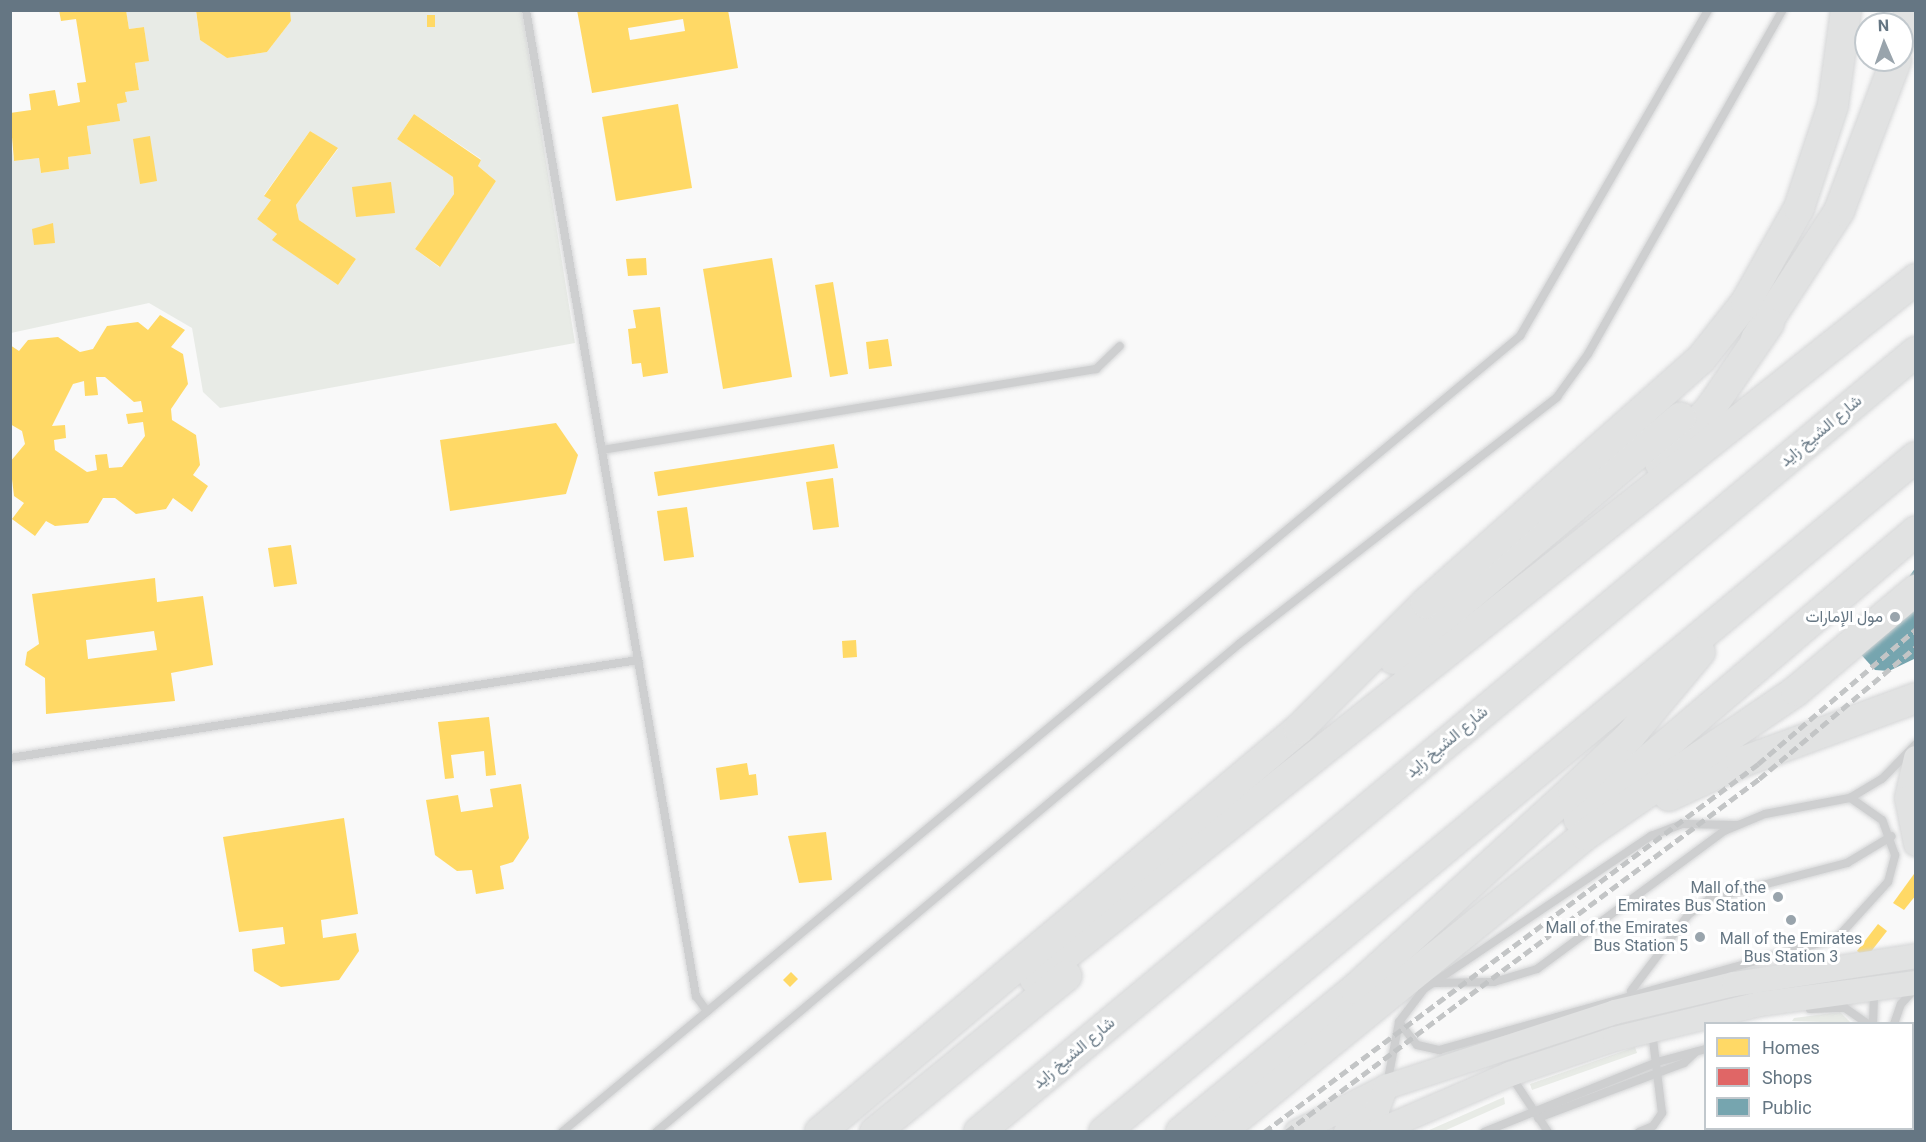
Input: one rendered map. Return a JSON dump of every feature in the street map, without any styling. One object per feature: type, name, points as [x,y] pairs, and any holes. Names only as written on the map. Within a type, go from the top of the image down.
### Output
[{"type":"highway","points":[[1299,729],[1461,571],[1676,385],[1725,331],[1783,240],[1813,174],[1834,96],[1846,10]]},
{"type":"highway","points":[[846,1131],[970,1041],[1255,823],[1366,707],[1662,460],[1710,409],[1824,240],[1877,120],[1892,72]]},
{"type":"highway","points":[[1314,760],[1911,281]]},
{"type":"highway","points":[[820,1131],[1299,729],[1392,661],[1678,419],[1769,323]]},
{"type":"highway","name":"شارع الشيخ زايد","points":[[979,1131],[1916,352]]},
{"type":"highway","points":[[1104,1131],[1916,457]]},
{"type":"highway","points":[[1355,989],[1526,864],[1916,531]]},
{"type":"highway","points":[[1221,1131],[1403,988],[1490,911],[1585,836],[1796,691],[1916,590]]},
{"type":"highway","points":[[1181,1131],[1355,989],[1630,736],[1728,613]]},
{"type":"highway","points":[[1490,911],[1688,786],[1916,698]]},
{"type":"highway","points":[[875,1131],[970,1041]]},
{"type":"street","points":[[1916,758],[1907,798],[1916,844]]},
{"type":"street","points":[[1297,1131],[1386,1087],[1625,1009],[1734,984],[1916,956]]},
{"type":"street","points":[[1874,988],[1877,962]]},
{"type":"street","points":[[1383,1130],[1510,1074],[1651,1029],[1772,1003],[1916,983]]},
{"type":"street","points":[[1346,1131],[1371,1117],[1386,1087]]},
{"type":"lane","points":[[526,10],[696,996],[706,1011]]},
{"type":"lane","points":[[562,1131],[1520,336],[1708,10]]},
{"type":"lane","points":[[656,1131],[1239,644],[1557,397],[1588,354],[1783,10]]},
{"type":"lane","points":[[602,450],[1096,369],[1120,346]]},
{"type":"lane","points":[[10,758],[638,660]]},
{"type":"lane","points":[[1386,1087],[1399,1022],[1409,1004],[1433,983],[1651,836],[1683,824],[1734,825],[1850,798],[1882,779],[1916,744]]},
{"type":"lane","points":[[1399,1022],[1411,1041],[1439,1050],[1627,995],[1837,938],[1887,882],[1895,855],[1892,836],[1876,812],[1850,798]]},
{"type":"lane","points":[[1433,983],[1494,982],[1537,969],[1734,825]]},
{"type":"lane","points":[[1627,995],[1688,915],[1709,899],[1847,863],[1892,836]]},
{"type":"lane","points":[[1870,1022],[1874,988]]},
{"type":"lane","points":[[1894,1022],[1901,1004],[1916,988]]},
{"type":"lane","points":[[1772,1003],[1796,1010],[1845,1008],[1868,1022]]},
{"type":"lane","points":[[1639,1131],[1653,1126],[1662,1113],[1651,1029]]},
{"type":"lane","points":[[1484,1131],[1532,1109],[1657,1062],[1704,1050]]},
{"type":"lane","points":[[1538,1118],[1658,1073],[1696,1052]]},
{"type":"lane","points":[[1510,1074],[1548,1131]]},
{"type":"shaded area","points":[[126,11],[196,11],[200,40],[227,58],[267,52],[291,21],[290,11],[522,11],[575,343],[220,408],[203,392],[192,328],[149,303],[11,333],[10,137],[14,161],[39,158],[41,173],[69,169],[68,157],[91,154],[87,126],[119,121],[117,104],[126,102],[125,92],[139,90],[135,63],[148,61],[144,27],[129,29]],"holes":[[[414,114],[481,159],[478,166],[496,181],[439,267],[415,249],[454,194],[453,177],[397,139]],[[310,131],[338,149],[296,205],[299,220],[356,259],[338,285],[273,240],[277,234],[257,219],[271,200],[264,195]]]},
{"type":"shaded area","points":[[1840,1012],[1850,1022],[1792,1021],[1794,1018]]},
{"type":"shaded area","points":[[1635,1047],[1637,1053],[1532,1090],[1530,1084]]},
{"type":"shaded area","points":[[1504,1097],[1505,1104],[1444,1131],[1427,1131]]},
{"type":"building: Homes","points":[[59,10],[126,10],[129,29],[144,27],[149,61],[135,63],[139,90],[125,92],[127,102],[117,104],[120,121],[87,126],[91,154],[68,157],[69,169],[41,173],[39,158],[14,161],[10,113],[31,110],[29,94],[55,90],[58,106],[80,102],[77,83],[86,82],[76,19],[61,21]]},
{"type":"building: Homes","points":[[196,10],[290,10],[291,21],[267,52],[227,58],[200,40]]},
{"type":"building: Homes","points":[[577,10],[728,10],[738,68],[592,93]],"holes":[[[683,19],[685,31],[630,40],[628,28]]]},
{"type":"building: Homes","points":[[427,15],[435,15],[435,27],[427,27]]},
{"type":"building: Homes","points":[[678,104],[692,188],[616,201],[602,117]]},
{"type":"building: Homes","points":[[414,114],[481,160],[478,166],[496,181],[440,267],[415,249],[454,194],[453,177],[397,139]]},
{"type":"building: Homes","points":[[310,131],[338,148],[296,205],[299,220],[356,259],[338,285],[272,240],[277,234],[257,219],[271,200],[264,196]]},
{"type":"building: Homes","points":[[150,136],[157,181],[140,184],[133,139]]},
{"type":"building: Homes","points":[[391,182],[395,213],[356,217],[352,187]]},
{"type":"building: Homes","points":[[53,223],[55,243],[34,245],[32,229]]},
{"type":"building: Homes","points":[[646,258],[647,275],[628,276],[626,259]]},
{"type":"building: Homes","points":[[772,258],[792,377],[723,389],[703,269]]},
{"type":"building: Homes","points":[[833,282],[848,374],[830,377],[815,285]]},
{"type":"building: Homes","points":[[660,307],[668,373],[643,377],[641,363],[632,364],[628,329],[636,328],[633,310]]},
{"type":"building: Homes","points":[[160,315],[185,330],[171,347],[183,354],[188,384],[171,409],[172,420],[196,435],[200,465],[193,475],[208,486],[192,512],[173,498],[166,509],[136,514],[115,498],[103,498],[88,523],[55,526],[46,521],[35,536],[12,519],[24,503],[14,496],[10,462],[25,444],[22,431],[10,424],[10,345],[19,351],[28,340],[58,337],[80,352],[93,349],[107,326],[138,322],[148,330]],"holes":[[[96,377],[105,377],[134,402],[141,401],[143,412],[126,414],[128,424],[143,422],[145,436],[122,467],[109,468],[107,454],[95,455],[97,470],[87,472],[55,450],[54,440],[66,438],[65,425],[52,426],[73,384],[84,381],[85,396],[98,395]]]},
{"type":"building: Homes","points":[[888,339],[892,366],[869,369],[866,342]]},
{"type":"building: Homes","points":[[556,423],[578,455],[566,494],[450,511],[440,440]]},
{"type":"building: Homes","points":[[834,444],[838,468],[658,496],[654,472]]},
{"type":"building: Homes","points":[[833,478],[839,527],[813,530],[806,482]]},
{"type":"building: Homes","points":[[687,507],[694,557],[664,561],[657,511]]},
{"type":"building: Homes","points":[[291,545],[297,584],[274,587],[268,548]]},
{"type":"building: Homes","points":[[155,578],[157,602],[203,596],[213,665],[171,673],[175,701],[46,714],[45,678],[25,665],[27,652],[39,644],[32,594]],"holes":[[[154,631],[157,650],[88,659],[86,640]]]},
{"type":"building: Homes","points":[[856,640],[857,657],[843,658],[842,641]]},
{"type":"building: Homes","points":[[489,717],[496,775],[486,776],[484,751],[451,755],[454,778],[445,779],[438,722]]},
{"type":"building: Homes","points":[[747,763],[749,775],[756,774],[758,795],[720,800],[716,768]]},
{"type":"building: Homes","points":[[521,784],[529,838],[513,862],[500,866],[504,889],[476,894],[472,870],[457,871],[435,855],[426,800],[458,795],[461,812],[493,807],[490,789]]},
{"type":"building: Homes","points":[[344,818],[358,914],[321,920],[323,938],[356,933],[359,951],[339,980],[281,987],[254,971],[252,949],[285,944],[283,927],[239,932],[223,837]]},
{"type":"building: Homes","points":[[826,832],[832,880],[799,883],[788,836]]},
{"type":"building: Homes","points":[[1914,874],[1916,895],[1904,910],[1893,903]]},
{"type":"building: Homes","points":[[1878,924],[1887,931],[1866,958],[1857,951]]},
{"type":"building: Homes","points":[[791,972],[798,979],[790,987],[783,980]]},
{"type":"building: Shops","points":[[1914,1084],[1916,1132],[1765,1132],[1914,1130]]},
{"type":"building: Public","name":"مول الإمارات","points":[[1916,567],[1916,658],[1889,671],[1875,670],[1857,650]]},
{"type":"railway","points":[[1264,1132],[1758,764],[1916,629]]},
{"type":"railway","points":[[1286,1132],[1759,779],[1916,647]]},
{"type":"place","name":"مول الإمارات","points":[[1895,617]]},
{"type":"place","name":"Mall of the Emirates Bus Station","points":[[1778,897]]},
{"type":"place","name":"Mall of the Emirates Bus Station 3","points":[[1791,920]]},
{"type":"place","name":"Mall of the Emirates Bus Station 5","points":[[1700,937]]}]
